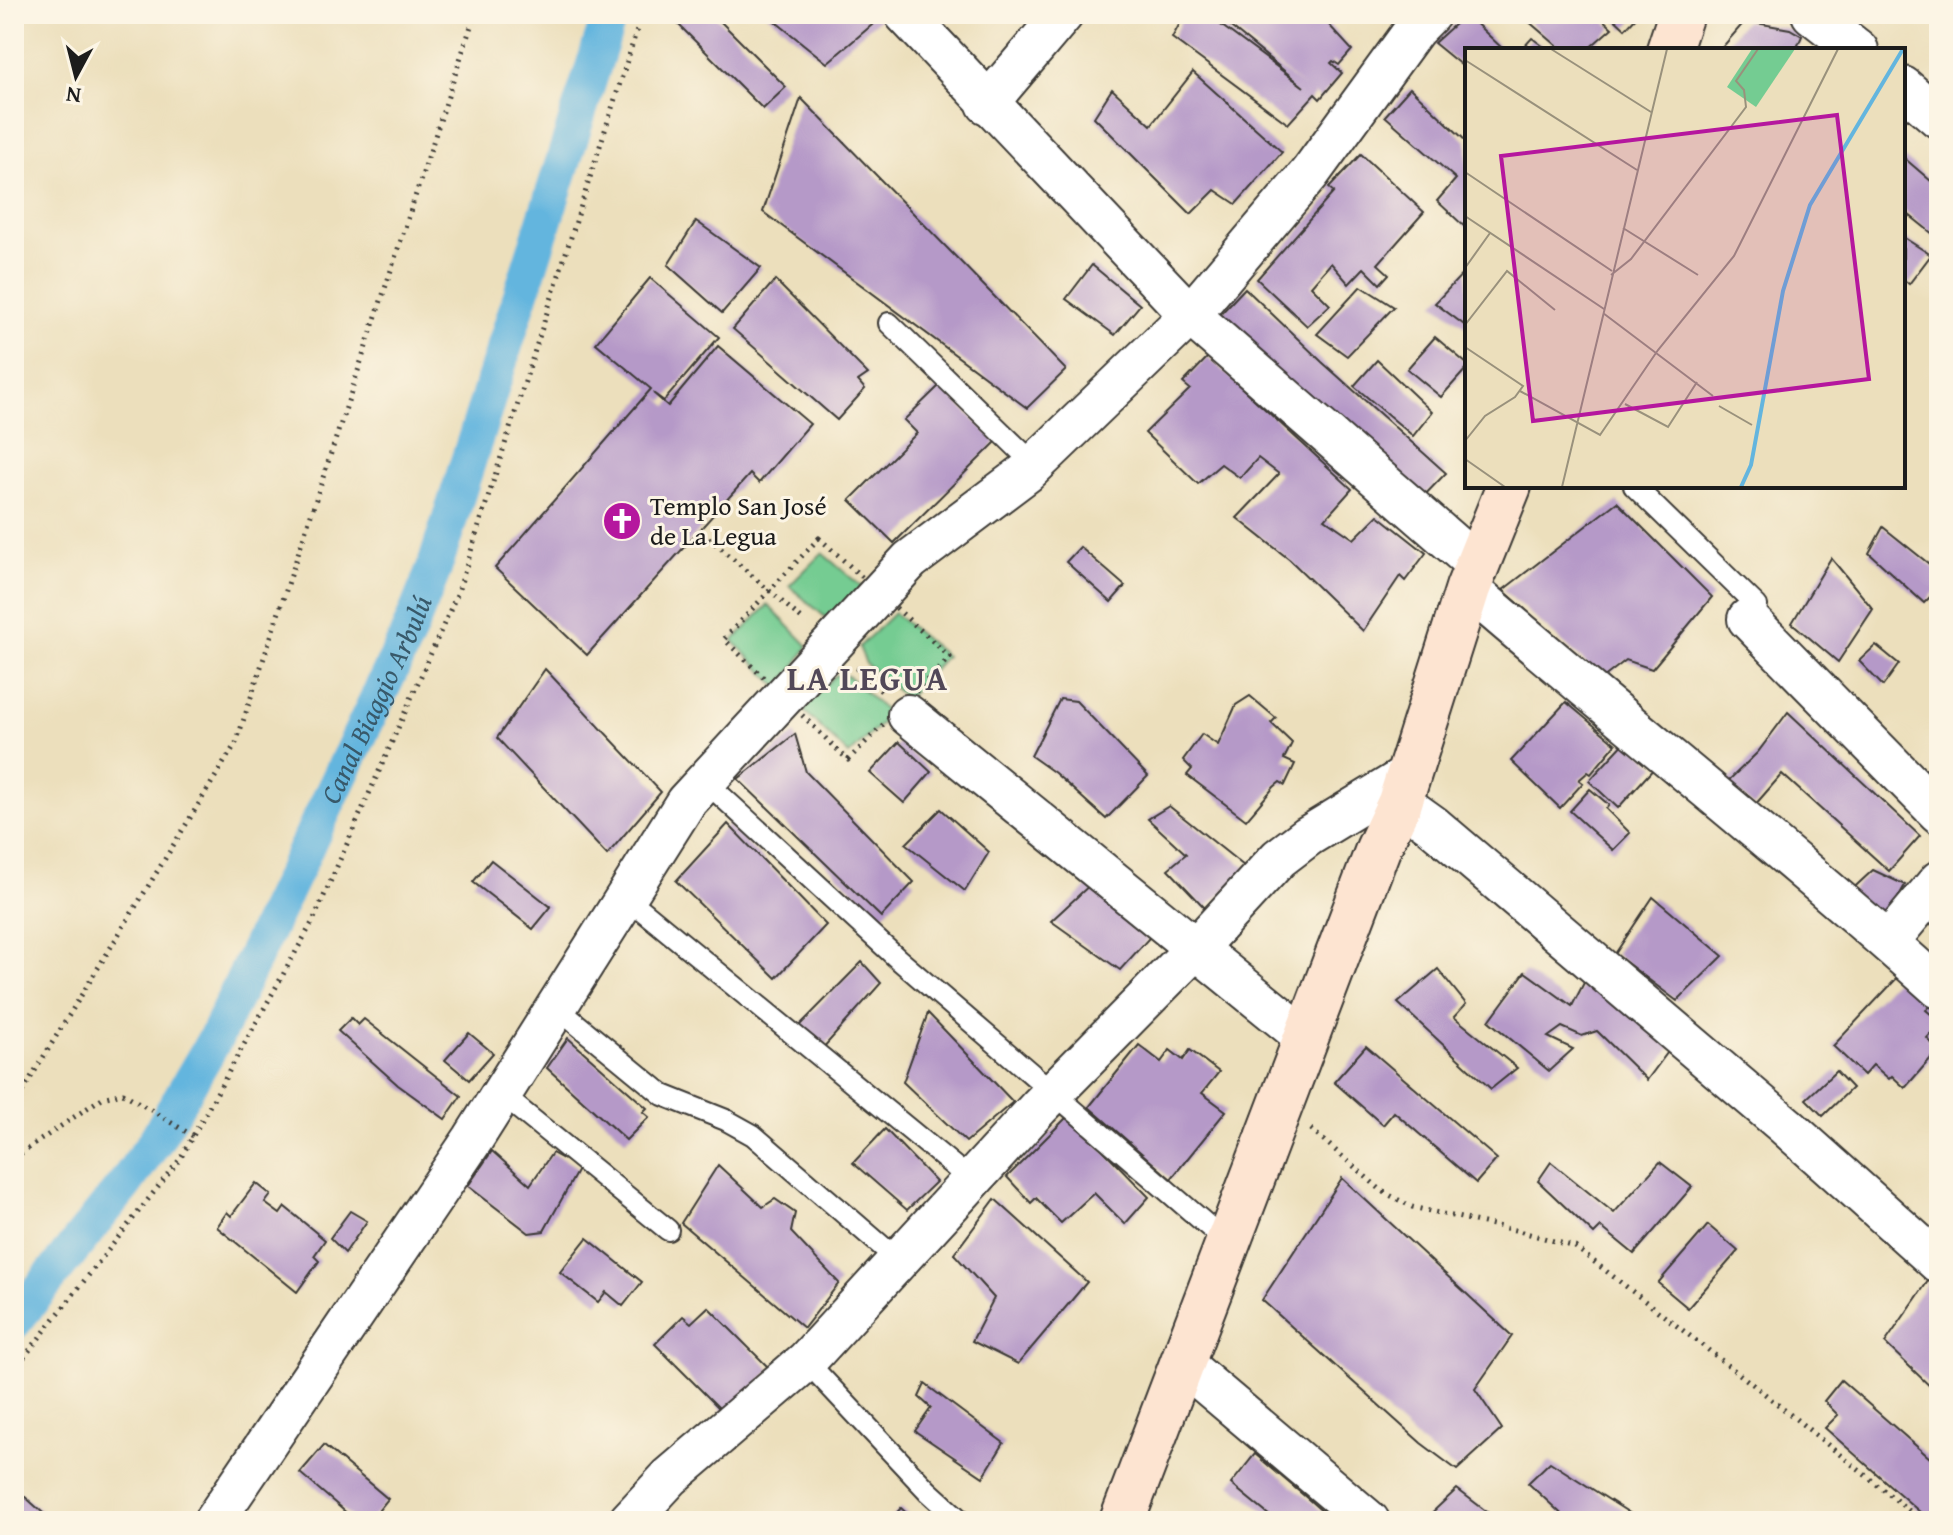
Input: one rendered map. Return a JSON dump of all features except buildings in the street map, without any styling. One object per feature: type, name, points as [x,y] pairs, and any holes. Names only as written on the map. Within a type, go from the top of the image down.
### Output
[{"type":"main road","points":[[1670,48],[1681,14]]},
{"type":"main road","points":[[1122,1521],[1402,790],[1473,577],[1508,488]]},
{"type":"street","points":[[905,14],[1190,315],[1473,577],[1598,701],[1782,850],[1939,988]]},
{"type":"street","points":[[987,104],[1063,14]]},
{"type":"street","points":[[1812,14],[1855,48]]},
{"type":"street","points":[[214,1521],[501,1094],[686,802],[910,560],[1034,464],[1190,315],[1310,173],[1413,19]]},
{"type":"street","points":[[1905,89],[1939,118]]},
{"type":"street","points":[[1748,619],[1939,813]]},
{"type":"street","points":[[908,715],[1306,1038]]},
{"type":"street","points":[[629,1521],[670,1477],[806,1361],[1054,1093],[1279,858],[1308,836],[1402,790],[1432,825],[1786,1126],[1939,1263]]},
{"type":"street","points":[[1888,942],[1939,881]]},
{"type":"street","points":[[1182,1363],[1369,1521]]},
{"type":"lane","points":[[889,323],[1034,464]]},
{"type":"lane","points":[[1636,488],[1757,606],[1748,619]]},
{"type":"lane","points":[[705,781],[898,959],[1228,1243]]},
{"type":"lane","points":[[626,897],[972,1181]]},
{"type":"lane","points":[[556,1007],[663,1095],[726,1120],[753,1135],[898,1260]]},
{"type":"lane","points":[[501,1094],[668,1230]]},
{"type":"lane","points":[[806,1361],[928,1491],[961,1521]]},
{"type":"path","points":[[14,1105],[236,743],[475,14]]},
{"type":"path","points":[[14,1370],[180,1159],[313,921],[458,592],[642,14]]},
{"type":"path","points":[[14,1158],[102,1098],[123,1093],[193,1136]]},
{"type":"path","points":[[1281,1104],[1382,1191],[1412,1207],[1575,1247],[1760,1390],[1922,1521]]},
{"type":"green space","points":[[822,553],[868,592],[832,623],[789,586]]},
{"type":"green space","points":[[768,605],[808,646],[780,689],[733,641]]},
{"type":"green space","points":[[894,613],[946,656],[907,699],[866,664],[859,647]]},
{"type":"green space","points":[[836,675],[848,676],[890,715],[849,755],[801,708]]},
{"type":"waterway","name":"Canal Biaggio Arbulú","points":[[14,1322],[125,1184],[156,1140],[216,1037],[407,636],[434,569],[610,14]]},
{"type":"place","name":"Templo San José de La Legua","points":[[622,521]]},
{"type":"district","name":"LA LEGUA","points":[[868,678]]}]
